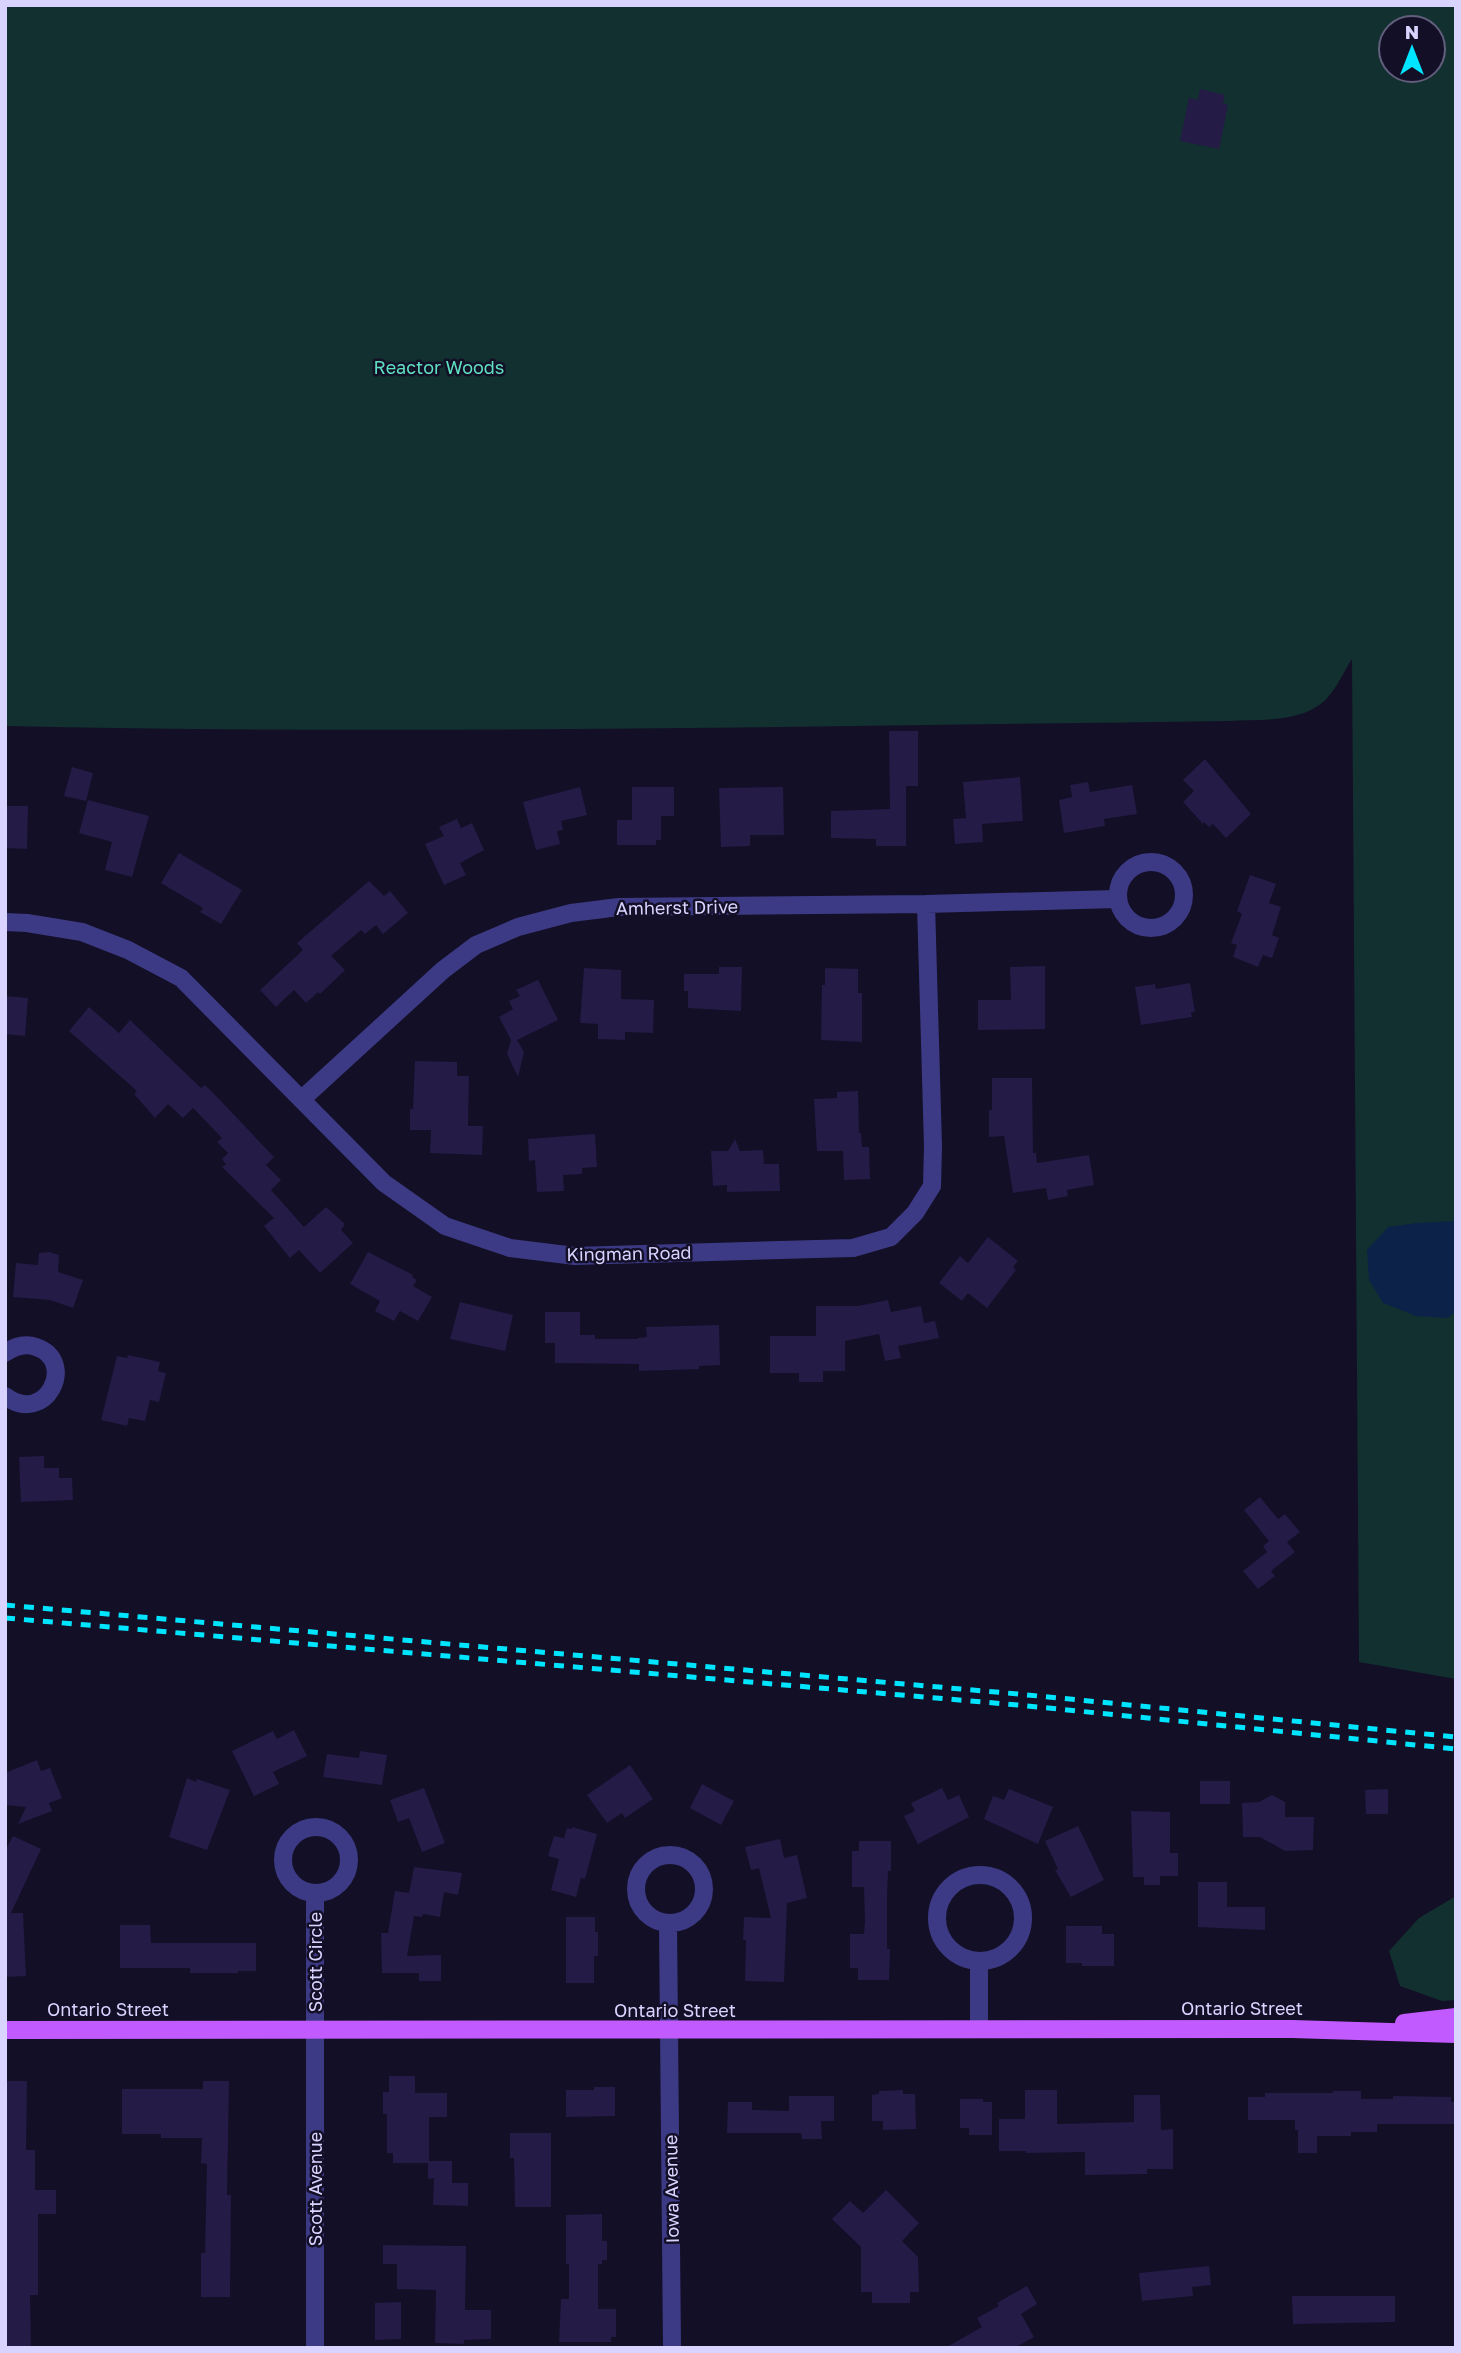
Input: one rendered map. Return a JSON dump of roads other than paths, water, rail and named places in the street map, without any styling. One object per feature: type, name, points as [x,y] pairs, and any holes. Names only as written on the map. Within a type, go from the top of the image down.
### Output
[{"type":"main road","name":"Ontario Street","points":[[1345,2030],[1456,2017]]},
{"type":"main road","name":"Ontario Street","points":[[5,2030],[1345,2030],[1456,2034]]},
{"type":"street","name":"Amherst Drive","points":[[302,1099],[443,970],[476,945],[518,927],[571,913],[619,907],[1117,899]]},
{"type":"street","name":"Kingman Road","points":[[5,922],[82,932],[128,950],[181,978],[384,1183],[445,1226],[510,1248],[575,1256],[853,1248],[891,1237],[915,1213],[932,1186],[926,904]]},
{"type":"street","points":[[5,1353],[14,1347],[32,1345],[48,1355],[56,1371],[51,1391],[35,1403],[25,1405],[5,1396]]},
{"type":"street","points":[[977,1874],[991,1875],[1014,1890],[1021,1901],[1024,1914],[1018,1941],[1009,1951],[997,1958],[979,1962],[957,1955],[947,1946],[937,1921],[938,1907],[952,1884],[977,1874]]},
{"type":"street","name":"Scott Circle","points":[[315,1893],[315,2030]]},
{"type":"street","name":"Iowa Avenue","points":[[668,1923],[672,2348]]},
{"type":"street","points":[[979,1962],[979,2029]]},
{"type":"street","name":"Scott Avenue","points":[[315,2030],[316,2348]]},
{"type":"water","points":[[1456,1221],[1456,1312],[1447,1318],[1416,1316],[1383,1303],[1369,1280],[1367,1250],[1388,1227]]},
{"type":"railway","points":[[5,1605],[1018,1694],[1456,1737]]},
{"type":"railway","points":[[5,1618],[1018,1705],[1456,1749]]},
{"type":"park label","name":"Reactor Woods","points":[[439,367]]}]
